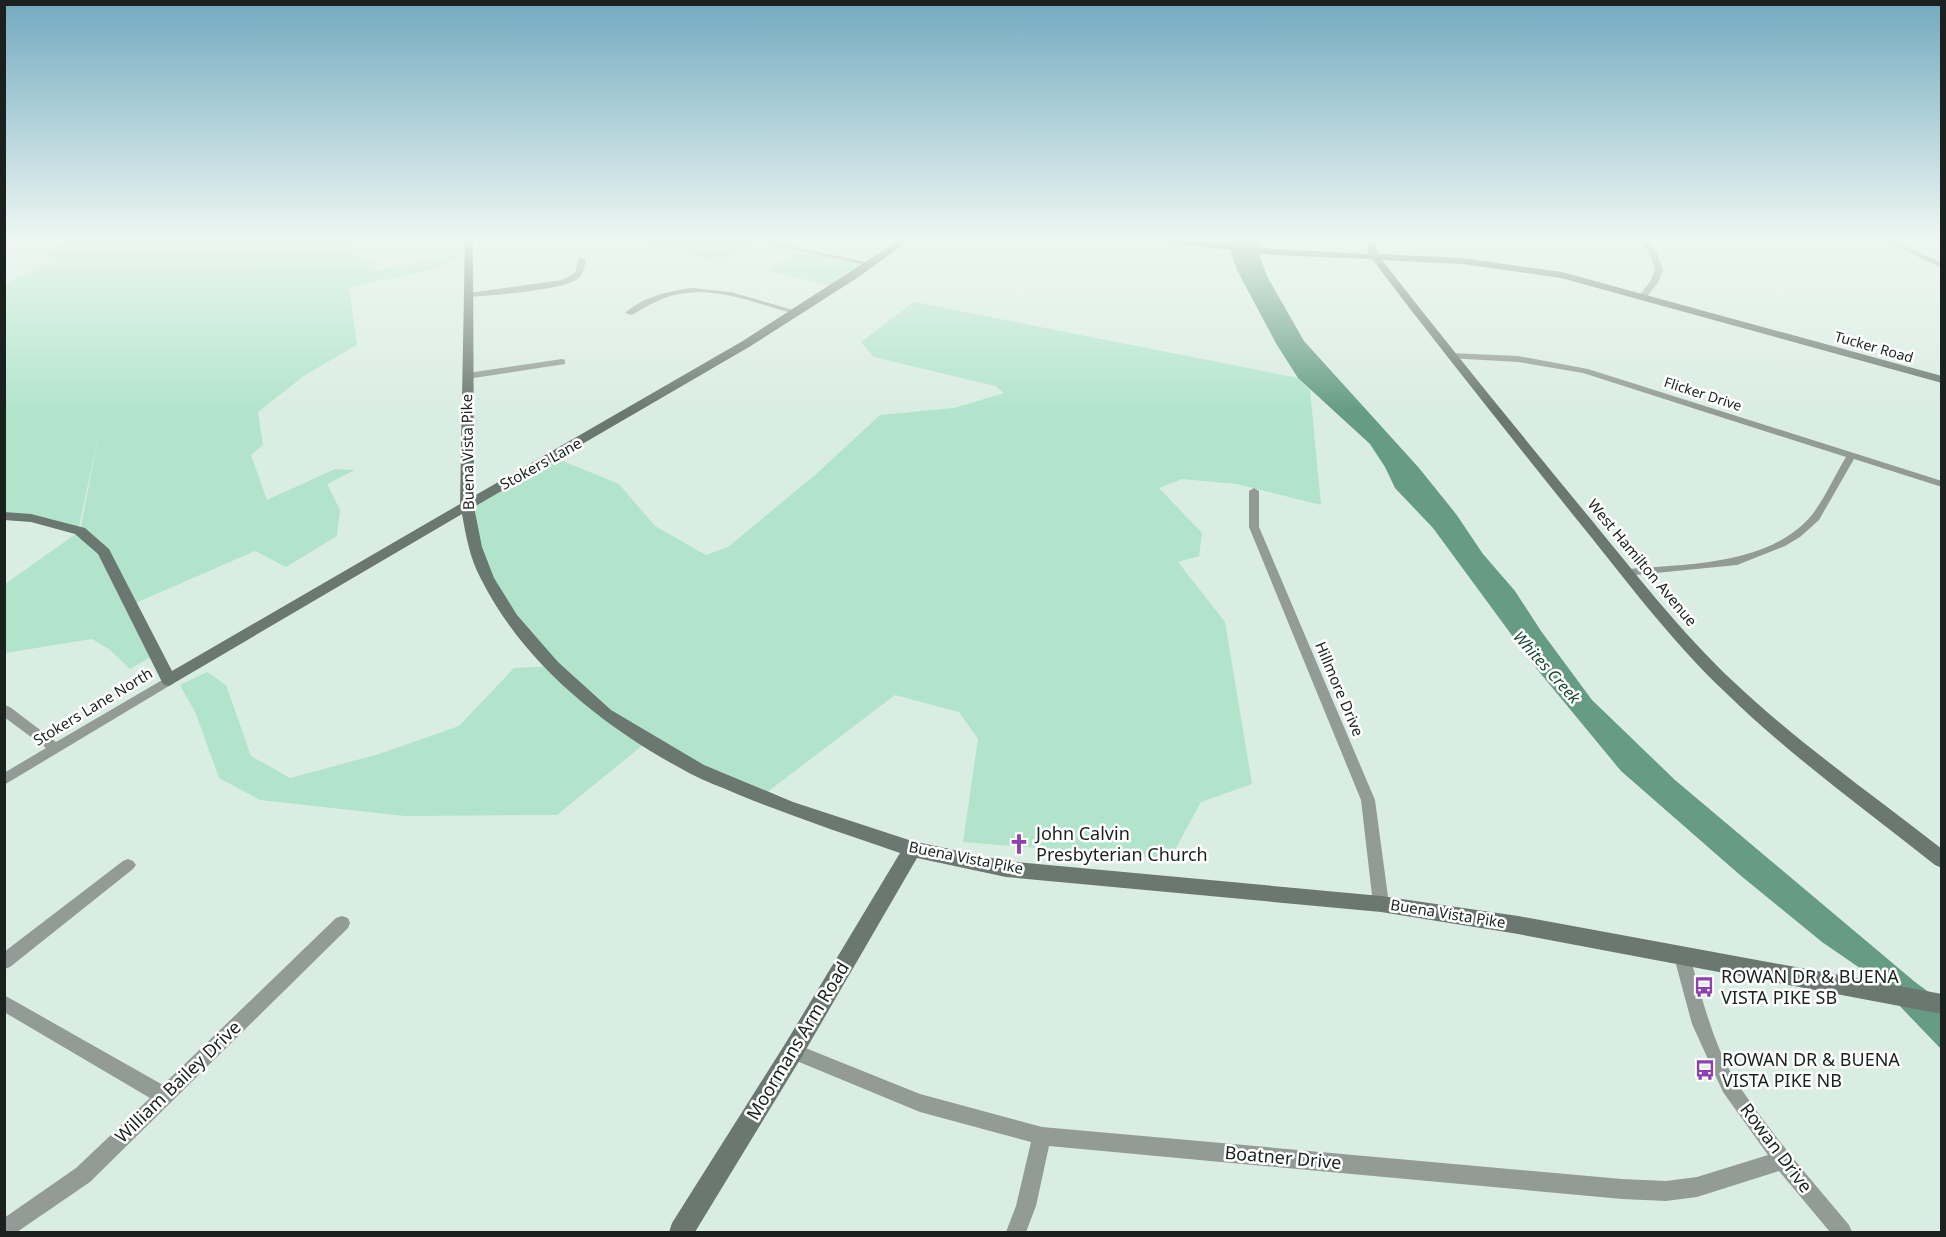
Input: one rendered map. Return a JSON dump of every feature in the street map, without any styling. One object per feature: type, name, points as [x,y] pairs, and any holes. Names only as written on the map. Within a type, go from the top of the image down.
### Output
[{"type":"street","name":"Buena Vista Pike","points":[[468,297],[467,505],[475,547],[487,578],[511,618],[552,666],[604,714],[698,770],[787,807],[912,849],[1006,869],[1381,904],[1518,925],[1941,1004]]},
{"type":"street","points":[[629,313],[656,297]]},
{"type":"street","points":[[734,297],[796,312]]},
{"type":"street","name":"Stokers Lane","points":[[169,680],[467,505],[652,402],[820,297]]},
{"type":"street","name":"West Hamilton Avenue","points":[[1405,297],[1451,356],[1699,657],[1732,690],[1793,742],[1941,860]]},
{"type":"street","name":"Tucker Road","points":[[1646,297],[1941,380]]},
{"type":"street","name":"Flicker Drive","points":[[1451,356],[1500,355],[1544,361],[1585,371],[1941,484]]},
{"type":"street","points":[[467,376],[562,362]]},
{"type":"street","points":[[1629,573],[1737,562],[1781,544],[1796,535],[1815,518],[1852,455]]},
{"type":"street","name":"Hillmore Drive","points":[[1254,490],[1254,527],[1263,553],[1368,800],[1381,904]]},
{"type":"street","points":[[4,516],[31,518],[80,531],[104,552],[169,680]]},
{"type":"street","name":"Stokers Lane North","points":[[4,780],[169,680]]},
{"type":"street","points":[[5,710],[56,749]]},
{"type":"street","name":"Moormans Arm Road","points":[[681,1233],[793,1051],[912,849]]},
{"type":"street","points":[[4,962],[128,865]]},
{"type":"street","name":"William Bailey Drive","points":[[4,1230],[84,1174],[342,923]]},
{"type":"street","name":"Rowan Drive","points":[[1682,957],[1701,1024],[1730,1086],[1783,1160],[1842,1233]]},
{"type":"street","points":[[4,1003],[164,1096]]},
{"type":"street","name":"Boatner Drive","points":[[793,1051],[920,1103],[1042,1136],[1622,1190],[1666,1191],[1697,1187],[1783,1160]]},
{"type":"street","points":[[1016,1233],[1026,1206],[1042,1136]]},
{"type":"shaded area","points":[[5,297],[350,297],[357,345],[305,375],[258,412],[263,445],[251,455],[267,500],[335,469],[355,470],[327,484],[340,510],[337,536],[286,567],[255,551],[131,605],[156,654],[130,669],[109,649],[92,639],[5,653],[5,584],[80,531],[100,428],[78,531],[5,516]]},
{"type":"shaded area","points":[[914,302],[1298,378],[1310,390],[1321,505],[1237,484],[1182,479],[1159,488],[1202,533],[1199,556],[1178,562],[1225,622],[1252,784],[1201,802],[1170,859],[963,842],[978,739],[959,712],[895,695],[762,796],[649,740],[557,815],[405,816],[260,800],[219,778],[196,714],[180,685],[207,672],[226,685],[251,756],[290,778],[379,754],[459,726],[514,668],[551,666],[498,595],[467,505],[553,457],[619,484],[655,526],[706,555],[728,547],[815,475],[880,415],[954,408],[1004,393],[995,386],[874,357],[861,342]]},
{"type":"water","name":"Whites Creek","points":[[1251,297],[1279,297],[1304,341],[1419,468],[1456,514],[1483,554],[1515,591],[1541,631],[1592,700],[1675,780],[1915,982],[1941,1001],[1941,1049],[1870,975],[1822,942],[1740,875],[1621,771],[1536,668],[1433,528],[1395,488],[1370,444],[1298,378]]},
{"type":"place","name":"John Calvin Presbyterian Church","points":[[1019,844]]},
{"type":"place","name":"ROWAN DR & BUENA VISTA PIKE SB","points":[[1704,987]]},
{"type":"place","name":"ROWAN DR & BUENA VISTA PIKE NB","points":[[1705,1070]]}]
